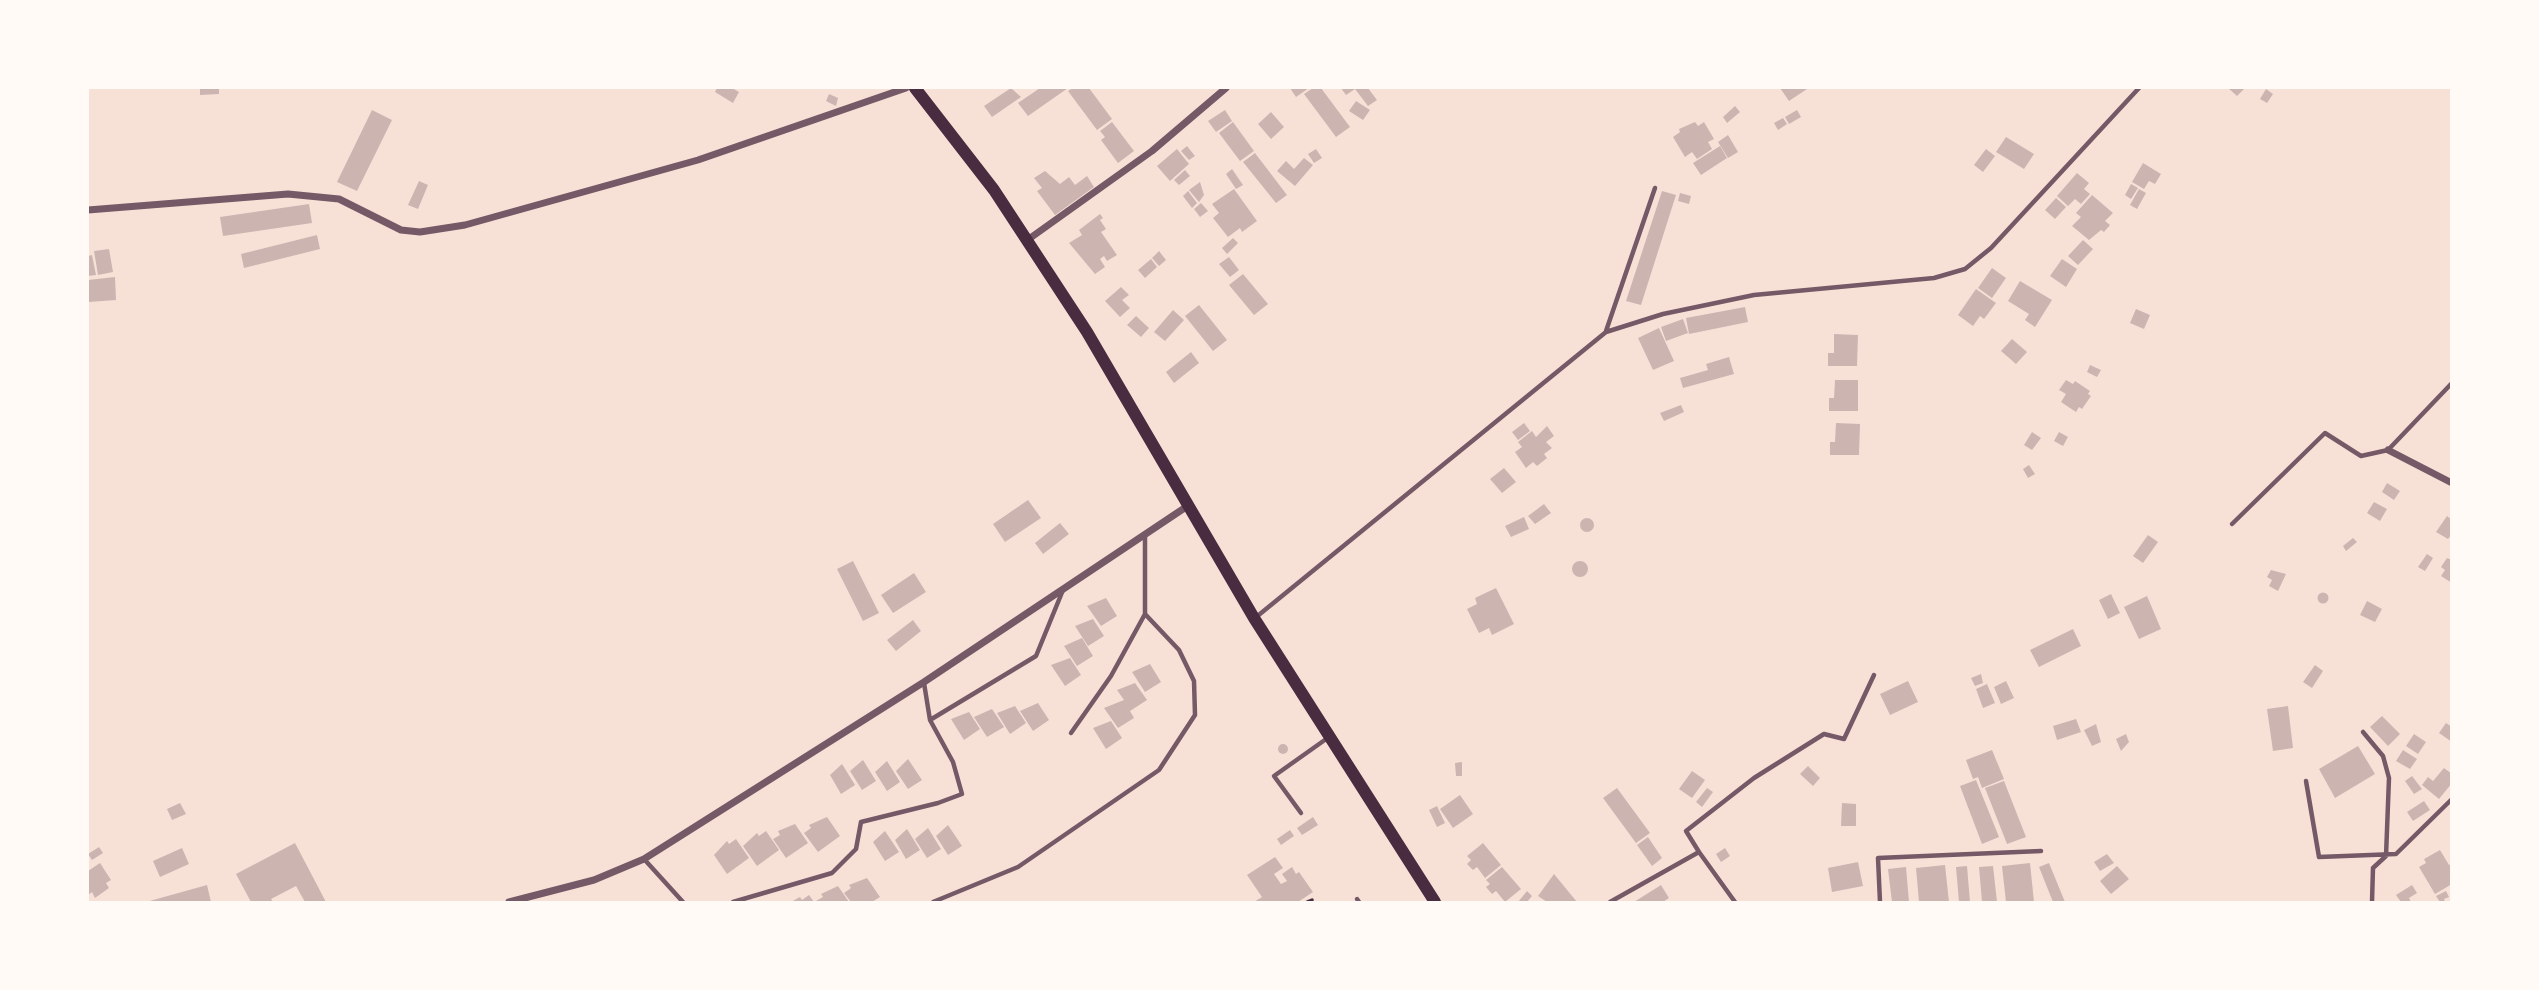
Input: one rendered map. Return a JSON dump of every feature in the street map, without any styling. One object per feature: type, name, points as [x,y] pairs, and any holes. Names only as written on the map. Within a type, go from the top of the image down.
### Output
[{"type":"main road","points":[[915,88],[994,190],[1087,332],[1254,618],[1436,902]]},
{"type":"street","points":[[88,210],[288,194],[339,199],[401,230],[420,232],[465,225],[698,160],[906,88]]},
{"type":"street","points":[[1025,241],[1152,152],[1226,88]]},
{"type":"street","points":[[2388,450],[2452,483]]},
{"type":"street","points":[[509,902],[594,880],[644,859],[924,682],[1190,505]]},
{"type":"lane","points":[[1254,618],[1606,332],[1663,314],[1755,295],[1934,278],[1965,269],[1991,248],[2139,88]]},
{"type":"lane","points":[[1606,332],[1655,188]]},
{"type":"lane","points":[[2232,524],[2325,433],[2361,456],[2388,450],[2452,383]]},
{"type":"lane","points":[[1072,733],[1111,676],[1145,614],[1145,535]]},
{"type":"lane","points":[[930,720],[1036,656],[1063,587]]},
{"type":"lane","points":[[933,902],[1018,867],[1158,771],[1195,715],[1194,681],[1179,650],[1145,614]]},
{"type":"lane","points":[[1735,902],[1686,831],[1754,778],[1824,734],[1844,739],[1874,675]]},
{"type":"lane","points":[[733,902],[832,873],[856,849],[861,822],[938,803],[962,793],[953,762],[930,720],[924,682]]},
{"type":"lane","points":[[2363,732],[2383,755],[2389,778],[2386,856],[2373,868],[2372,902]]},
{"type":"lane","points":[[1301,813],[1274,776],[1330,737]]},
{"type":"lane","points":[[2306,781],[2319,857],[2396,854],[2452,799]]},
{"type":"lane","points":[[1880,902],[1878,859],[2041,851]]},
{"type":"lane","points":[[1611,902],[1699,852]]},
{"type":"lane","points":[[644,859],[683,902]]},
{"type":"building","points":[[200,88],[219,88],[219,94],[200,95]]},
{"type":"building","points":[[717,88],[732,88],[739,92],[733,103],[715,92]]},
{"type":"building","points":[[1011,88],[1021,97],[992,117],[984,106]]},
{"type":"building","points":[[1040,88],[1068,88],[1028,116],[1018,103]]},
{"type":"building","points":[[1073,88],[1089,88],[1112,119],[1097,130],[1068,91]]},
{"type":"building","points":[[1290,88],[1309,88],[1296,97]]},
{"type":"building","points":[[1313,88],[1321,88],[1350,127],[1336,137],[1304,94]]},
{"type":"building","points":[[1341,88],[1368,88],[1377,100],[1368,106],[1355,89],[1346,95]]},
{"type":"building","points":[[1780,88],[1806,88],[1807,89],[1789,101]]},
{"type":"building","points":[[2228,88],[2245,88],[2237,96]]},
{"type":"building","points":[[2266,89],[2273,94],[2267,103],[2260,99]]},
{"type":"building","points":[[829,94],[838,98],[836,106],[826,101]]},
{"type":"building","points":[[1356,101],[1370,110],[1363,120],[1349,111]]},
{"type":"building","points":[[1735,106],[1740,112],[1727,123],[1723,117]]},
{"type":"building","points":[[372,110],[392,120],[357,191],[337,182]]},
{"type":"building","points":[[1225,110],[1232,121],[1216,132],[1208,121]]},
{"type":"building","points":[[1797,110],[1801,117],[1789,124],[1785,117]]},
{"type":"building","points":[[1271,112],[1284,127],[1271,139],[1258,124]]},
{"type":"building","points":[[1783,118],[1787,124],[1778,130],[1774,123]]},
{"type":"building","points":[[1112,122],[1134,151],[1118,163],[1101,140],[1105,137],[1100,131]]},
{"type":"building","points":[[1233,122],[1254,151],[1240,161],[1219,133]]},
{"type":"building","points":[[1695,122],[1698,126],[1704,122],[1714,139],[1708,142],[1712,149],[1697,159],[1692,152],[1685,157],[1673,137],[1680,132],[1679,129]]},
{"type":"building","points":[[1728,135],[1738,152],[1728,158],[1718,142]]},
{"type":"building","points":[[2006,137],[2034,154],[2024,169],[1996,152]]},
{"type":"building","points":[[1187,146],[1195,156],[1189,160],[1181,151]]},
{"type":"building","points":[[1720,146],[1727,158],[1701,175],[1693,163]]},
{"type":"building","points":[[1177,149],[1189,164],[1170,181],[1157,166]]},
{"type":"building","points":[[1316,149],[1322,158],[1314,163],[1308,154]]},
{"type":"building","points":[[1986,149],[1995,156],[1983,172],[1974,165]]},
{"type":"building","points":[[1255,153],[1287,195],[1276,203],[1243,162]]},
{"type":"building","points":[[1304,158],[1313,165],[1295,186],[1277,171],[1286,161],[1294,169]]},
{"type":"building","points":[[2143,163],[2161,174],[2155,184],[2149,181],[2144,189],[2132,182]]},
{"type":"building","points":[[1232,169],[1243,185],[1236,189],[1226,174]]},
{"type":"building","points":[[1185,170],[1190,176],[1179,185],[1174,180]]},
{"type":"building","points":[[1045,171],[1060,184],[1069,177],[1075,185],[1087,176],[1094,187],[1055,215],[1037,191],[1042,188],[1034,178]]},
{"type":"building","points":[[2077,173],[2089,183],[2084,189],[2090,194],[2081,204],[2075,199],[2068,206],[2057,196]]},
{"type":"building","points":[[419,181],[428,185],[418,209],[408,205]]},
{"type":"building","points":[[1200,182],[1204,195],[1199,202],[1189,190]]},
{"type":"building","points":[[2131,184],[2138,188],[2131,199],[2125,195]]},
{"type":"building","points":[[1234,189],[1257,221],[1242,232],[1240,228],[1228,237],[1213,218],[1219,213],[1212,204]]},
{"type":"building","points":[[2139,189],[2146,193],[2137,209],[2130,205]]},
{"type":"building","points":[[1188,191],[1197,203],[1192,208],[1183,196]]},
{"type":"building","points":[[1662,191],[1676,195],[1641,305],[1626,301]]},
{"type":"building","points":[[1680,193],[1691,196],[1689,204],[1678,201]]},
{"type":"building","points":[[2092,195],[2113,213],[2105,221],[2110,225],[2104,232],[2101,230],[2089,240],[2072,226],[2081,217],[2076,213]]},
{"type":"building","points":[[2056,198],[2066,207],[2055,219],[2045,210]]},
{"type":"building","points":[[1201,203],[1208,211],[1200,217],[1194,209]]},
{"type":"building","points":[[309,204],[312,223],[223,236],[220,217]]},
{"type":"building","points":[[1100,214],[1103,218],[1100,220],[1106,229],[1101,232],[1117,255],[1107,261],[1104,256],[1100,259],[1105,267],[1095,274],[1069,243],[1082,235],[1079,230]]},
{"type":"building","points":[[317,235],[320,249],[244,268],[241,254]]},
{"type":"building","points":[[1233,238],[1238,243],[1227,254],[1222,248]]},
{"type":"building","points":[[2083,240],[2093,249],[2078,265],[2068,256]]},
{"type":"building","points":[[109,249],[113,272],[98,275],[94,251]]},
{"type":"building","points":[[1159,251],[1166,260],[1159,266],[1152,258]]},
{"type":"building","points":[[92,255],[96,275],[88,276],[88,256]]},
{"type":"building","points":[[1229,257],[1239,270],[1230,277],[1219,264]]},
{"type":"building","points":[[1151,259],[1157,267],[1145,278],[1138,270]]},
{"type":"building","points":[[2062,259],[2077,269],[2066,287],[2050,276]]},
{"type":"building","points":[[1992,268],[2006,278],[1992,298],[1978,288]]},
{"type":"building","points":[[1243,274],[1268,304],[1254,315],[1229,285]]},
{"type":"building","points":[[115,277],[116,300],[89,302],[88,280]]},
{"type":"building","points":[[2020,281],[2052,300],[2035,327],[2025,320],[2029,314],[2008,301]]},
{"type":"building","points":[[1121,287],[1129,295],[1122,300],[1130,308],[1120,317],[1105,301]]},
{"type":"building","points":[[1976,289],[1996,303],[1984,319],[1980,316],[1973,326],[1958,315]]},
{"type":"building","points":[[1199,305],[1227,340],[1213,351],[1185,316]]},
{"type":"building","points":[[1745,307],[1748,322],[1689,334],[1686,318]]},
{"type":"building","points":[[2136,309],[2150,315],[2144,329],[2130,323]]},
{"type":"building","points":[[1173,310],[1184,320],[1165,341],[1154,332]]},
{"type":"building","points":[[1136,316],[1149,328],[1141,337],[1127,325]]},
{"type":"building","points":[[1683,319],[1688,333],[1666,341],[1661,327]]},
{"type":"building","points":[[1659,328],[1674,361],[1653,370],[1638,338]]},
{"type":"building","points":[[1834,334],[1858,335],[1857,366],[1828,366],[1828,353],[1834,353]]},
{"type":"building","points":[[2012,339],[2027,352],[2016,364],[2001,351]]},
{"type":"building","points":[[1191,352],[1199,363],[1174,383],[1166,372]]},
{"type":"building","points":[[1729,357],[1734,374],[1683,388],[1680,378],[1708,370],[1706,364]]},
{"type":"building","points":[[2090,365],[2101,370],[2097,377],[2087,372]]},
{"type":"building","points":[[1835,380],[1858,380],[1858,411],[1829,411],[1829,398],[1834,398]]},
{"type":"building","points":[[2066,380],[2073,384],[2075,381],[2090,391],[2088,394],[2091,396],[2082,409],[2079,407],[2076,412],[2061,402],[2066,394],[2059,390]]},
{"type":"building","points":[[1681,405],[1684,412],[1664,421],[1660,413]]},
{"type":"building","points":[[1524,423],[1530,431],[1518,440],[1512,432]]},
{"type":"building","points":[[1836,423],[1860,424],[1859,455],[1830,455],[1830,442],[1835,442]]},
{"type":"building","points":[[1547,426],[1554,436],[1546,442],[1552,448],[1544,454],[1547,458],[1537,466],[1533,462],[1526,468],[1515,452],[1522,447],[1518,442],[1532,431],[1536,437]]},
{"type":"building","points":[[2032,432],[2041,438],[2032,450],[2024,445]]},
{"type":"building","points":[[2059,432],[2068,437],[2063,446],[2054,441]]},
{"type":"building","points":[[2029,465],[2035,474],[2028,478],[2023,469]]},
{"type":"building","points":[[1504,468],[1516,482],[1502,493],[1490,479]]},
{"type":"building","points":[[2387,483],[2400,491],[2394,500],[2382,492]]},
{"type":"building","points":[[1028,500],[1041,518],[1005,542],[993,524]]},
{"type":"building","points":[[2374,502],[2387,509],[2380,521],[2367,513]]},
{"type":"building","points":[[1544,504],[1551,513],[1535,524],[1528,516]]},
{"type":"building","points":[[2447,516],[2452,520],[2452,534],[2448,539],[2436,532]]},
{"type":"building","points":[[1524,517],[1529,529],[1511,537],[1505,526]]},
{"type":"building","points":[[1584,518],[1590,518],[1594,525],[1590,532],[1584,532],[1580,528],[1580,522]]},
{"type":"building","points":[[1060,523],[1069,534],[1043,554],[1035,543]]},
{"type":"building","points":[[2148,535],[2158,542],[2143,563],[2133,556]]},
{"type":"building","points":[[2353,538],[2357,542],[2346,551],[2343,546]]},
{"type":"building","points":[[2427,554],[2433,558],[2425,571],[2418,567]]},
{"type":"building","points":[[2447,558],[2452,560],[2452,583],[2441,576],[2445,570],[2441,567]]},
{"type":"building","points":[[853,561],[879,613],[863,621],[837,569]]},
{"type":"building","points":[[1580,561],[1586,563],[1586,575],[1580,577],[1574,575],[1572,569],[1574,563]]},
{"type":"building","points":[[2271,570],[2286,574],[2278,591],[2269,586],[2272,580],[2267,577]]},
{"type":"building","points":[[914,573],[926,592],[893,613],[881,595]]},
{"type":"building","points":[[1496,588],[1514,624],[1492,635],[1489,628],[1479,633],[1467,609],[1477,604],[1475,598]]},
{"type":"building","points":[[2323,593],[2327,594],[2327,602],[2323,603],[2319,602],[2318,598],[2319,594]]},
{"type":"building","points":[[2111,594],[2120,613],[2108,619],[2099,600]]},
{"type":"building","points":[[2147,596],[2161,629],[2139,639],[2124,607]]},
{"type":"building","points":[[1106,598],[1117,616],[1101,626],[1087,606]]},
{"type":"building","points":[[2367,601],[2382,609],[2375,622],[2360,615]]},
{"type":"building","points":[[1093,619],[1104,636],[1088,646],[1075,626]]},
{"type":"building","points":[[913,620],[921,631],[896,651],[887,640]]},
{"type":"building","points":[[2073,629],[2081,646],[2039,667],[2030,650]]},
{"type":"building","points":[[1082,638],[1093,656],[1077,666],[1064,646]]},
{"type":"building","points":[[1070,658],[1081,675],[1065,686],[1051,665]]},
{"type":"building","points":[[1150,664],[1161,682],[1145,692],[1132,672]]},
{"type":"building","points":[[2315,665],[2323,671],[2312,688],[2303,682]]},
{"type":"building","points":[[1981,674],[1983,683],[1975,686],[1971,678]]},
{"type":"building","points":[[1908,681],[1918,702],[1890,715],[1880,694]]},
{"type":"building","points":[[2006,681],[2014,698],[2001,704],[1994,687]]},
{"type":"building","points":[[1135,683],[1147,700],[1130,711],[1134,718],[1118,728],[1104,708],[1124,700],[1117,690]]},
{"type":"building","points":[[1987,684],[1995,703],[1983,708],[1976,689]]},
{"type":"building","points":[[1038,703],[1049,720],[1033,731],[1020,711]]},
{"type":"building","points":[[1015,706],[1026,723],[1010,734],[997,713]]},
{"type":"building","points":[[2288,706],[2293,748],[2273,751],[2267,709]]},
{"type":"building","points":[[992,709],[1004,727],[987,737],[974,717]]},
{"type":"building","points":[[969,712],[980,729],[964,740],[951,719]]},
{"type":"building","points":[[2382,716],[2400,734],[2388,746],[2370,727]]},
{"type":"building","points":[[2076,719],[2081,732],[2057,740],[2053,726]]},
{"type":"building","points":[[1111,721],[1122,738],[1106,749],[1093,728]]},
{"type":"building","points":[[2446,723],[2452,727],[2452,742],[2439,733]]},
{"type":"building","points":[[2096,724],[2101,742],[2092,746],[2084,730]]},
{"type":"building","points":[[2126,734],[2129,742],[2121,751],[2116,739]]},
{"type":"building","points":[[2414,734],[2426,742],[2418,754],[2406,746]]},
{"type":"building","points":[[1283,744],[1287,745],[1287,753],[1283,754],[1279,753],[1278,749],[1279,745]]},
{"type":"building","points":[[2358,746],[2375,774],[2335,798],[2319,769]]},
{"type":"building","points":[[1992,750],[2004,779],[1982,788],[1978,777],[1973,779],[1966,760]]},
{"type":"building","points":[[2403,750],[2417,759],[2410,769],[2396,761]]},
{"type":"building","points":[[908,759],[922,780],[908,789],[896,771]]},
{"type":"building","points":[[863,760],[876,781],[862,790],[850,771]]},
{"type":"building","points":[[887,761],[900,782],[887,791],[875,772]]},
{"type":"building","points":[[1462,762],[1462,776],[1456,776],[1455,763]]},
{"type":"building","points":[[842,764],[855,785],[841,794],[830,775]]},
{"type":"building","points":[[1808,766],[1820,778],[1813,786],[1800,774]]},
{"type":"building","points":[[2444,768],[2452,774],[2452,783],[2439,799],[2422,785],[2428,777],[2433,781]]},
{"type":"building","points":[[1692,771],[1705,780],[1692,798],[1679,789]]},
{"type":"building","points":[[2412,776],[2422,789],[2414,794],[2405,781]]},
{"type":"building","points":[[1976,780],[1999,837],[1982,844],[1960,786]]},
{"type":"building","points":[[2004,781],[2026,837],[2007,844],[1985,788]]},
{"type":"building","points":[[1617,788],[1650,833],[1636,843],[1603,798]]},
{"type":"building","points":[[1707,788],[1713,792],[1702,807],[1696,802]]},
{"type":"building","points":[[1460,795],[1473,814],[1453,828],[1440,809]]},
{"type":"building","points":[[2424,801],[2430,810],[2413,821],[2407,812]]},
{"type":"building","points":[[180,803],[186,814],[172,820],[167,809]]},
{"type":"building","points":[[1842,803],[1856,804],[1856,826],[1841,826]]},
{"type":"building","points":[[1437,806],[1445,823],[1437,827],[1429,810]]},
{"type":"building","points":[[827,817],[840,836],[818,852],[804,833],[811,828],[809,825]]},
{"type":"building","points":[[1313,817],[1318,825],[1302,835],[1297,828]]},
{"type":"building","points":[[795,824],[808,843],[786,858],[773,839],[780,835],[778,831]]},
{"type":"building","points":[[948,825],[962,846],[948,855],[936,836]]},
{"type":"building","points":[[928,828],[941,849],[927,858],[915,839]]},
{"type":"building","points":[[907,829],[920,850],[906,859],[895,840]]},
{"type":"building","points":[[1290,830],[1294,836],[1281,845],[1277,839]]},
{"type":"building","points":[[766,831],[779,850],[757,866],[743,846],[757,833],[759,836]]},
{"type":"building","points":[[885,831],[899,852],[885,861],[873,842]]},
{"type":"building","points":[[1648,837],[1662,858],[1652,866],[1637,845]]},
{"type":"building","points":[[736,839],[749,858],[727,874],[714,855],[727,841],[729,844]]},
{"type":"building","points":[[295,843],[326,902],[305,902],[296,886],[271,899],[273,902],[251,902],[236,874]]},
{"type":"building","points":[[1483,843],[1501,865],[1485,878],[1477,867],[1473,870],[1467,864],[1471,860],[1467,856]]},
{"type":"building","points":[[99,847],[103,853],[92,860],[88,854]]},
{"type":"building","points":[[182,848],[189,864],[160,877],[153,861]]},
{"type":"building","points":[[1725,848],[1730,856],[1721,862],[1716,854]]},
{"type":"building","points":[[2440,850],[2449,865],[2452,864],[2452,884],[2435,894],[2419,867],[2426,863],[2424,859]]},
{"type":"building","points":[[2107,854],[2114,863],[2100,871],[2094,862]]},
{"type":"building","points":[[1275,857],[1283,868],[1274,874],[1281,884],[1287,881],[1282,874],[1292,867],[1296,874],[1299,872],[1313,892],[1298,902],[1254,902],[1262,897],[1247,875]]},
{"type":"building","points":[[1858,862],[1863,886],[1832,892],[1828,868]]},
{"type":"building","points":[[100,863],[111,880],[106,883],[109,888],[95,898],[92,892],[88,895],[88,871]]},
{"type":"building","points":[[2030,863],[2034,902],[2006,902],[2002,866]]},
{"type":"building","points":[[2049,863],[2065,902],[2053,902],[2039,867]]},
{"type":"building","points":[[1945,865],[1949,902],[1919,902],[1916,868]]},
{"type":"building","points":[[1967,866],[1970,902],[1959,902],[1956,867]]},
{"type":"building","points":[[1993,866],[1997,902],[1982,902],[1979,867]]},
{"type":"building","points":[[2117,866],[2129,879],[2111,894],[2100,881]]},
{"type":"building","points":[[1502,867],[1521,889],[1505,902],[1496,891],[1492,894],[1486,887],[1490,884],[1486,880]]},
{"type":"building","points":[[1906,867],[1909,902],[1892,902],[1888,869]]},
{"type":"building","points":[[1554,874],[1577,902],[1547,902],[1538,896]]},
{"type":"building","points":[[867,878],[880,897],[872,902],[851,902],[844,893],[851,888],[849,885]]},
{"type":"building","points":[[207,885],[211,902],[146,902]]},
{"type":"building","points":[[1661,885],[1669,898],[1663,902],[1634,902]]},
{"type":"building","points":[[2412,885],[2417,893],[2409,898],[2411,902],[2401,902],[2396,895]]},
{"type":"building","points":[[838,886],[849,902],[814,902],[823,897],[821,894]]},
{"type":"building","points":[[1527,891],[1532,896],[1527,902],[1518,902]]},
{"type":"building","points":[[2446,891],[2449,897],[2444,899],[2445,902],[2440,902],[2436,896]]},
{"type":"building","points":[[809,895],[814,902],[791,902],[800,897],[802,900]]}]
